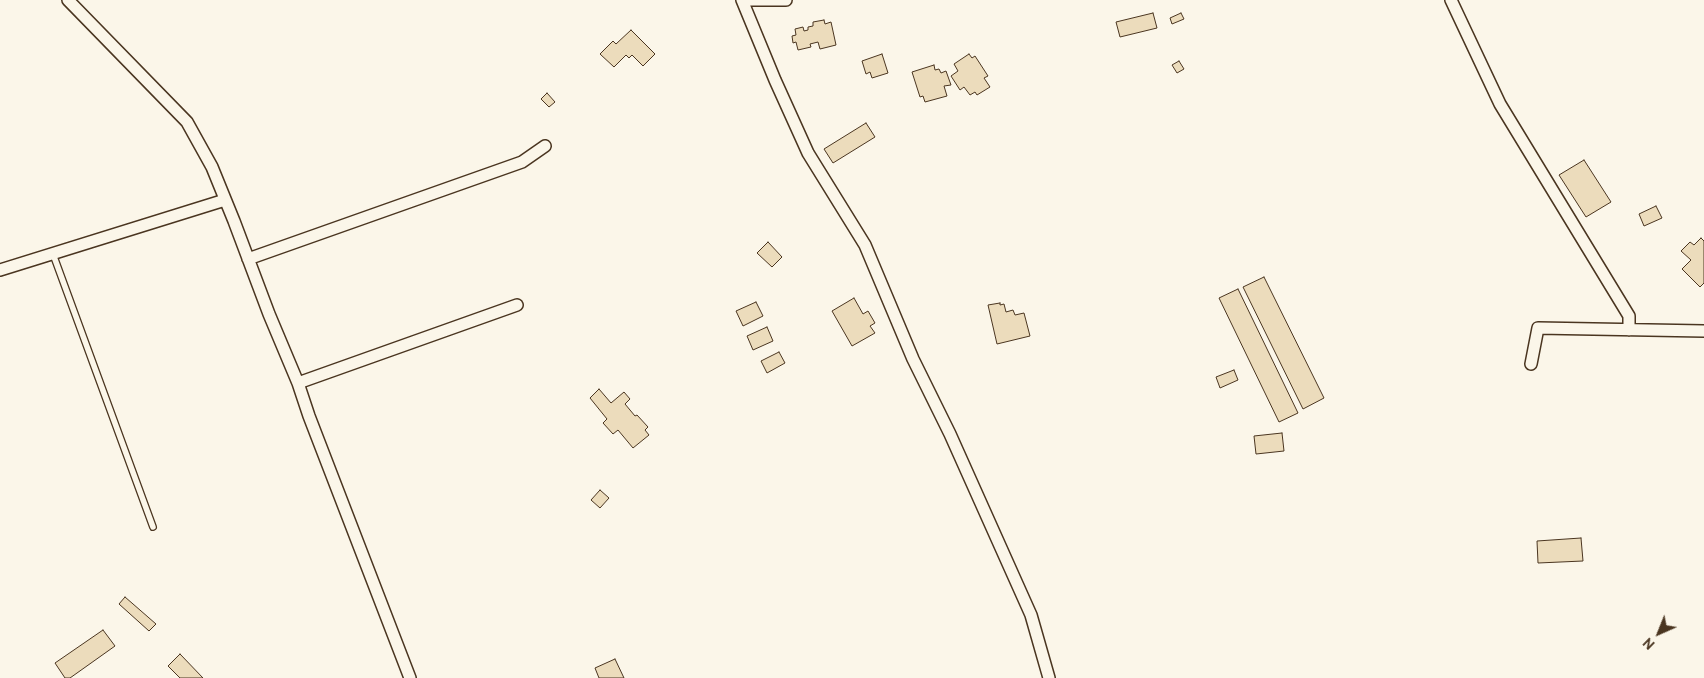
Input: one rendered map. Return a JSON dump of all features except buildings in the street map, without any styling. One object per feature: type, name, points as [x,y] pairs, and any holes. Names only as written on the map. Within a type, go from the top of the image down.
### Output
[{"type":"street","points":[[68,0],[188,122],[212,167],[298,383],[312,425],[410,678]]},
{"type":"street","points":[[786,0],[742,0],[808,153],[865,245],[913,359],[950,434],[1032,615],[1049,678]]},
{"type":"street","points":[[1451,0],[1500,104],[1628,316],[1629,330]]},
{"type":"street","points":[[248,259],[522,162],[545,146]]},
{"type":"street","points":[[0,270],[225,200]]},
{"type":"street","points":[[298,383],[516,305]]},
{"type":"street","points":[[1531,364],[1538,328],[1704,331]]},
{"type":"lane","points":[[53,254],[153,527]]}]
